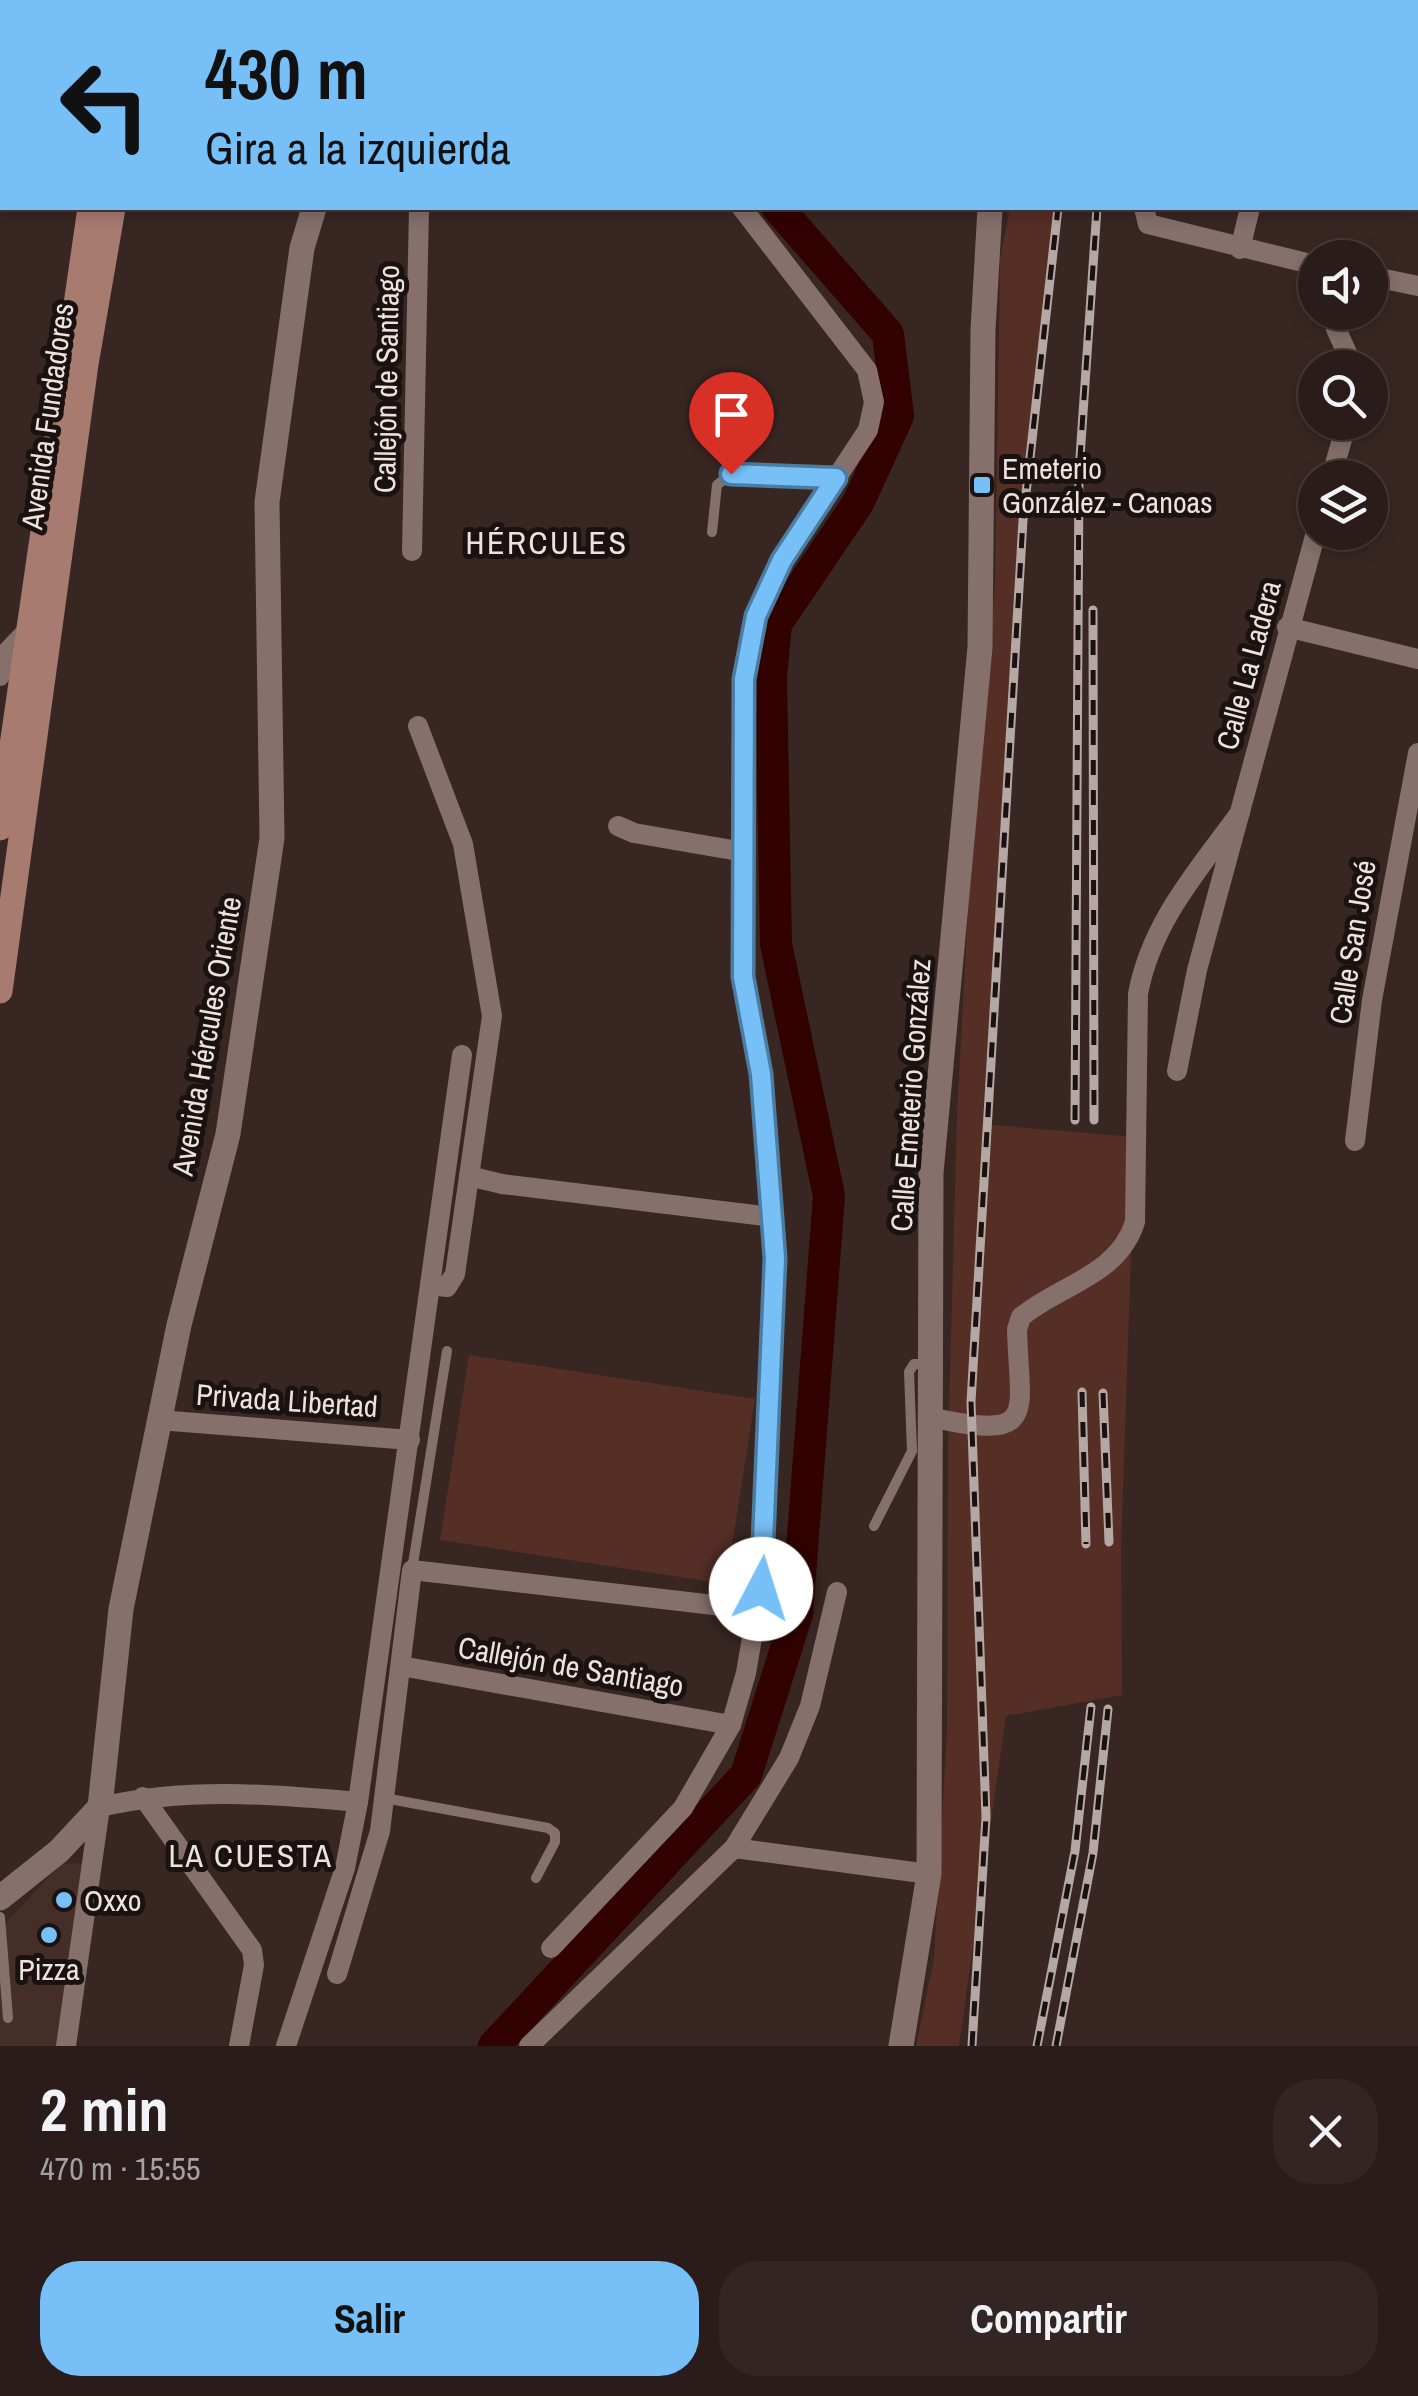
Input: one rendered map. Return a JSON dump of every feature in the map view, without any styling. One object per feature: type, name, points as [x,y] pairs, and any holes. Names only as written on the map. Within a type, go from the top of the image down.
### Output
[{"type":"main road","name":"Avenida Fundadores","points":[[0,828],[90,210]]},
{"type":"main road","name":"Avenida Fundadores","points":[[0,991],[86,364],[113,210]]},
{"type":"street","name":"Avenida Hércules Oriente","points":[[66,2046],[100,1807],[121,1609],[159,1420],[228,1134],[272,838],[266,502],[302,248],[313,210]]},
{"type":"street","name":"Callejón de Santiago","points":[[412,551],[419,210]]},
{"type":"street","points":[[550,1948],[682,1808],[731,1725],[746,1673],[757,1610],[767,1495],[772,1217],[761,1074],[743,977],[744,679],[756,616],[782,560],[868,430],[874,402],[867,370],[744,210]]},
{"type":"street","name":"Calle Emeterio González","points":[[900,2046],[929,1874],[934,1418],[931,1173],[980,647],[985,210]]},
{"type":"street","points":[[1240,249],[1250,210]]},
{"type":"street","points":[[1146,216],[1240,249],[1298,261]]},
{"type":"street","points":[[1388,280],[1418,286]]},
{"type":"street","name":"Calle La Ladera","points":[[1178,1071],[1197,970],[1286,627],[1310,550]]},
{"type":"street","points":[[1286,627],[1418,659]]},
{"type":"street","points":[[0,676],[4,655],[27,631]]},
{"type":"street","points":[[418,726],[463,844],[492,1016],[455,1274],[447,1287],[430,1286]]},
{"type":"street","name":"Calle San José","points":[[1355,1141],[1372,1000],[1418,754]]},
{"type":"street","name":"Calle La Ladera","points":[[934,1418],[1001,1427],[1016,1418],[1023,1404],[1016,1329],[1021,1317],[1109,1264],[1125,1249],[1135,1222],[1138,994],[1149,951],[1172,906],[1240,813]]},
{"type":"street","points":[[618,826],[634,834],[744,852]]},
{"type":"street","points":[[286,2046],[345,1868],[358,1802],[462,1055]]},
{"type":"street","points":[[468,1176],[502,1184],[772,1217]]},
{"type":"street","name":"Privada Libertad","points":[[159,1420],[410,1440]]},
{"type":"street","points":[[337,1974],[373,1858],[412,1570],[757,1610]]},
{"type":"street","points":[[530,2046],[734,1848],[796,1740],[810,1706],[837,1592]]},
{"type":"street","name":"Callejón de Santiago","points":[[400,1666],[731,1725]]},
{"type":"street","points":[[0,1898],[59,1852],[100,1807],[144,1797],[248,1792],[358,1802]]},
{"type":"street","points":[[144,1797],[252,1950],[254,1965],[239,2046]]},
{"type":"street","points":[[734,1848],[929,1874]]},
{"type":"lane","points":[[712,532],[721,478],[731,474],[836,478]]},
{"type":"lane","points":[[412,1570],[447,1351]]},
{"type":"lane","points":[[874,1526],[912,1451],[910,1372],[914,1364],[933,1364]]},
{"type":"lane","points":[[384,1798],[548,1828],[555,1833],[555,1842],[536,1878]]},
{"type":"lane","points":[[0,1917],[8,2018]]},
{"type":"shaded area","points":[[1010,210],[1058,210],[1040,339],[982,1124],[1135,1137],[1121,1549],[1122,1695],[1006,1716],[959,2046],[916,2046],[934,1958],[947,1731],[948,1450],[957,1114],[973,817],[995,586],[1000,260]]},
{"type":"shaded area","points":[[469,1355],[755,1399],[726,1584],[440,1540]]},
{"type":"shaded area","points":[[85,1863],[60,2046],[0,2046],[0,1929],[61,1864]]},
{"type":"waterway","points":[[494,2046],[746,1775],[797,1614],[829,1196],[776,944],[771,677],[776,624],[858,503],[898,416],[888,334],[780,210]]},
{"type":"railway","points":[[972,2046],[986,1817],[971,1402],[1023,520],[1058,210]]},
{"type":"railway","points":[[1075,1120],[1079,472],[1097,210]]},
{"type":"railway","points":[[1093,610],[1094,1120]]},
{"type":"railway","points":[[1082,1392],[1086,1544]]},
{"type":"railway","points":[[1103,1393],[1109,1542]]},
{"type":"railway","points":[[1037,2046],[1075,1851],[1091,1707]]},
{"type":"railway","points":[[1056,2046],[1093,1853],[1108,1709]]},
{"type":"place","name":"Emeterio González - Canoas","points":[[982,485]]},
{"type":"place","name":"Oxxo","points":[[64,1900]]},
{"type":"place","name":"Pizza","points":[[49,1935]]},
{"type":"district","name":"HÉRCULES","points":[[547,542]]},
{"type":"district","name":"LA CUESTA","points":[[251,1855]]},
{"type":"route","points":[[731,474],[836,478],[782,560],[756,616],[744,679],[743,977],[764,1099],[775,1258],[761,1589]]}]
